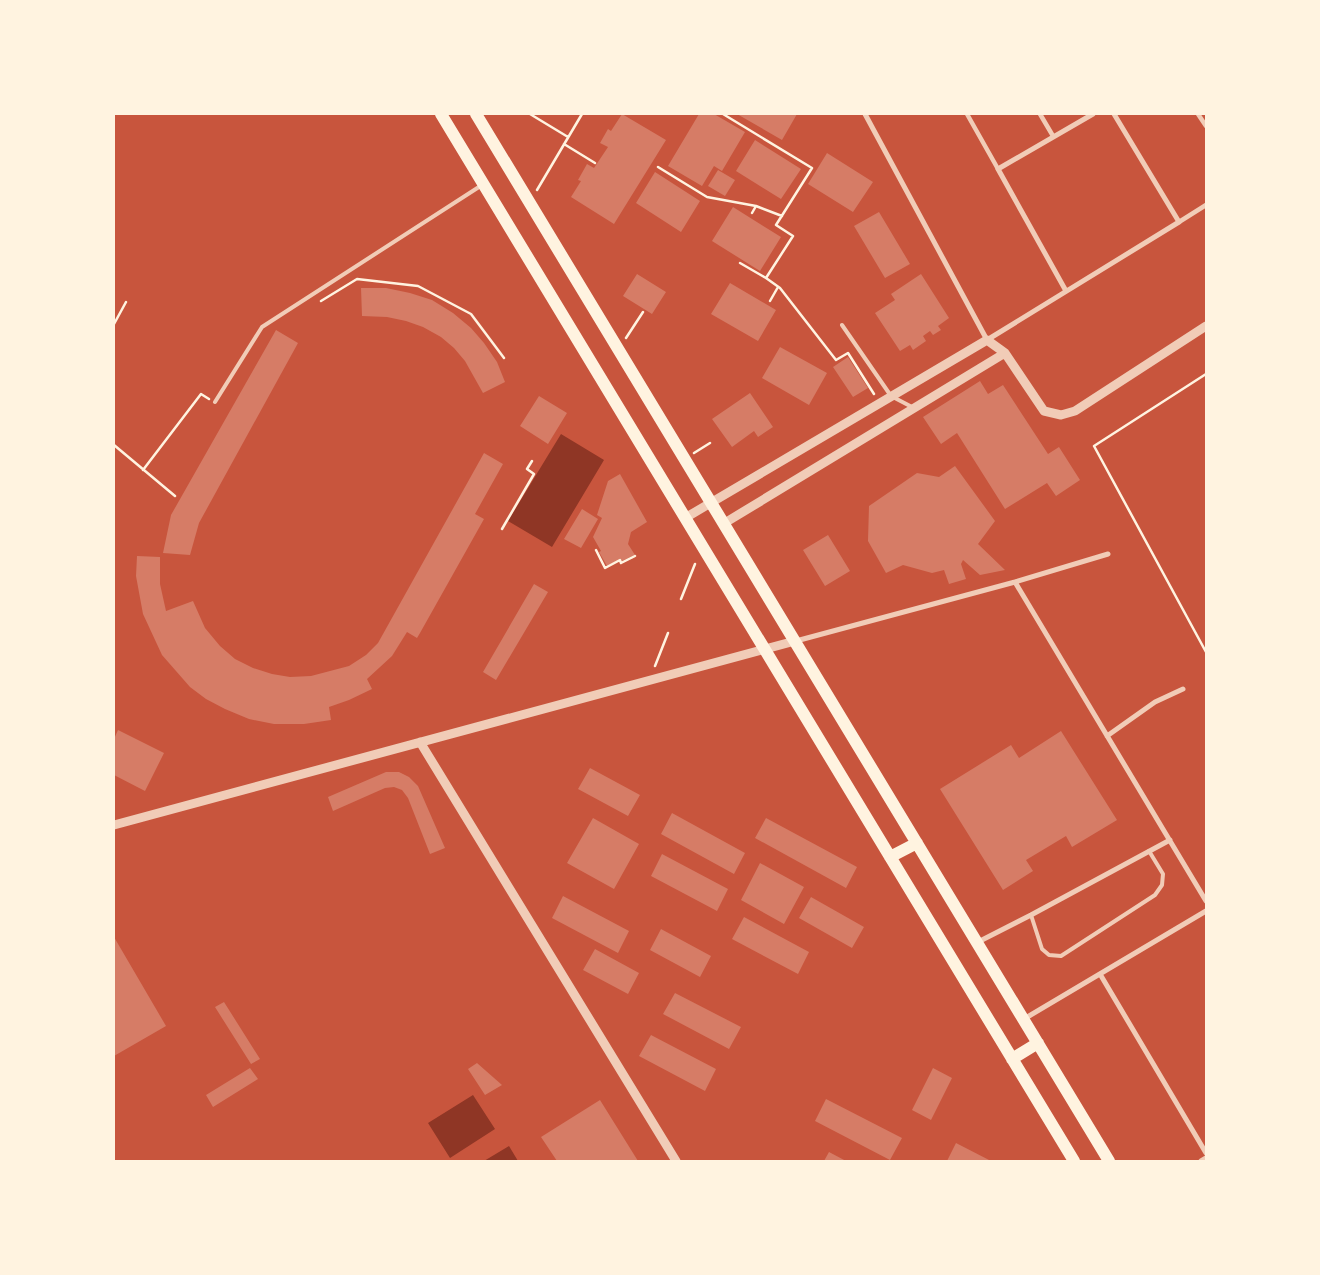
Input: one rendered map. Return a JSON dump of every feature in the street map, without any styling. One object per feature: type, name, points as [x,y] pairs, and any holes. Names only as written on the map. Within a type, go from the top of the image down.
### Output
[{"type":"main road","points":[[441,114],[1074,1161]]},
{"type":"main road","points":[[476,114],[1109,1161]]},
{"type":"main road","points":[[890,857],[917,843]]},
{"type":"main road","points":[[1012,1059],[1038,1043]]},
{"type":"street","points":[[865,114],[987,340],[1005,354],[1044,411],[1061,415],[1075,411],[1206,326]]},
{"type":"street","points":[[967,114],[1066,291]]},
{"type":"street","points":[[1040,114],[1053,136]]},
{"type":"street","points":[[998,169],[1093,114]]},
{"type":"street","points":[[1114,114],[1179,222]]},
{"type":"street","points":[[1198,114],[1206,126]]},
{"type":"street","points":[[685,518],[987,340],[1206,205]]},
{"type":"street","points":[[723,524],[1005,354]]},
{"type":"street","points":[[114,825],[1016,582],[1108,554]]},
{"type":"street","points":[[1016,582],[1206,901]]},
{"type":"street","points":[[1107,736],[1155,702],[1183,689]]},
{"type":"street","points":[[420,742],[676,1161]]},
{"type":"street","points":[[977,942],[1170,840]]},
{"type":"street","points":[[1024,1019],[1206,911]]},
{"type":"street","points":[[1100,974],[1206,1153]]},
{"type":"street","points":[[1201,1161],[1206,1158]]},
{"type":"lane","points":[[215,402],[262,326],[484,184]]},
{"type":"lane","points":[[842,325],[891,396],[914,408]]},
{"type":"lane","points":[[1031,915],[1042,948],[1050,955],[1061,956],[1154,895],[1162,885],[1163,874],[1149,851]]},
{"type":"path","points":[[530,114],[568,137]]},
{"type":"path","points":[[529,201],[582,114]]},
{"type":"path","points":[[723,114],[729,115],[812,168],[776,225],[793,236],[766,278]]},
{"type":"path","points":[[564,144],[595,163]]},
{"type":"path","points":[[658,167],[707,197],[756,206],[782,216]]},
{"type":"path","points":[[752,213],[756,206]]},
{"type":"path","points":[[740,263],[778,287],[836,360],[848,353],[880,403]]},
{"type":"path","points":[[318,303],[357,279],[418,286],[471,314],[504,358]]},
{"type":"path","points":[[770,301],[778,287]]},
{"type":"path","points":[[114,324],[126,302]]},
{"type":"path","points":[[619,349],[643,312]]},
{"type":"path","points":[[1206,374],[1094,446],[1206,652]]},
{"type":"path","points":[[143,470],[201,394],[215,402]]},
{"type":"path","points":[[685,459],[710,443]]},
{"type":"path","points":[[114,445],[174,496]]},
{"type":"path","points":[[502,529],[534,474],[527,469],[532,462]]},
{"type":"path","points":[[596,550],[605,568],[620,560],[621,563],[635,556]]},
{"type":"path","points":[[681,599],[695,564]]},
{"type":"path","points":[[655,666],[668,633]]},
{"type":"shaded area","points":[[561,434],[604,460],[552,547],[508,521]]},
{"type":"shaded area","points":[[473,1095],[495,1129],[450,1158],[428,1123]]},
{"type":"shaded area","points":[[509,1146],[518,1161],[484,1161]]},
{"type":"building","points":[[622,114],[666,140],[614,224],[571,197],[581,181],[578,180],[587,164],[594,168],[608,147],[600,143],[608,129],[611,131]]},
{"type":"building","points":[[699,114],[714,114],[745,132],[722,171],[714,166],[702,186],[668,166]]},
{"type":"building","points":[[737,114],[797,114],[782,140]]},
{"type":"building","points":[[755,140],[801,169],[781,199],[736,171]]},
{"type":"building","points":[[827,153],[873,182],[853,212],[808,184]]},
{"type":"building","points":[[718,170],[735,180],[725,196],[708,186]]},
{"type":"building","points":[[655,172],[700,201],[681,232],[636,203]]},
{"type":"building","points":[[733,207],[781,237],[760,271],[712,241]]},
{"type":"building","points":[[879,212],[910,264],[885,278],[854,226]]},
{"type":"building","points":[[637,274],[666,292],[652,314],[623,296]]},
{"type":"building","points":[[921,274],[949,318],[938,326],[941,330],[933,335],[930,331],[923,336],[926,341],[913,350],[910,345],[900,351],[875,313],[895,300],[891,294]]},
{"type":"building","points":[[730,283],[776,310],[758,341],[711,314]]},
{"type":"building","points":[[361,288],[386,288],[410,293],[432,300],[453,313],[471,328],[484,343],[497,362],[505,382],[483,393],[465,361],[441,337],[423,327],[406,321],[387,317],[362,316]]},
{"type":"building","points":[[276,330],[298,343],[199,523],[190,555],[163,553],[171,515]]},
{"type":"building","points":[[780,347],[827,373],[809,405],[762,378]]},
{"type":"building","points":[[848,357],[868,388],[853,397],[833,367]]},
{"type":"building","points":[[980,381],[988,394],[1003,385],[1048,454],[1059,447],[1080,480],[1056,496],[1047,483],[1005,509],[957,433],[941,444],[923,417]]},
{"type":"building","points":[[750,393],[773,427],[758,437],[754,431],[732,447],[712,419]]},
{"type":"building","points":[[539,396],[567,413],[548,444],[520,426]]},
{"type":"building","points":[[484,453],[503,464],[475,514],[484,519],[420,633],[417,638],[407,632],[392,656],[367,679],[372,689],[329,707],[331,720],[304,724],[274,724],[249,719],[206,699],[190,687],[162,655],[143,614],[136,576],[137,556],[160,557],[160,584],[166,611],[193,601],[205,628],[220,646],[235,659],[253,668],[290,677],[311,676],[349,666],[366,655],[378,643]]},
{"type":"building","points":[[955,466],[995,521],[978,544],[1005,570],[980,575],[963,560],[961,564],[966,579],[949,584],[944,570],[932,573],[903,565],[886,573],[868,541],[869,506],[917,473],[939,477]]},
{"type":"building","points":[[620,474],[647,522],[631,532],[628,544],[635,555],[607,566],[593,537],[602,518],[597,515],[608,481]]},
{"type":"building","points":[[582,509],[598,519],[581,548],[564,539]]},
{"type":"building","points":[[828,535],[850,571],[825,586],[803,550]]},
{"type":"building","points":[[534,584],[548,592],[496,680],[483,672]]},
{"type":"building","points":[[118,730],[164,753],[145,791],[114,775],[114,739]]},
{"type":"building","points":[[1061,731],[1117,820],[1072,847],[1066,836],[1026,860],[1033,871],[1003,890],[940,789],[1011,745],[1019,758]]},
{"type":"building","points":[[590,768],[640,795],[628,816],[578,789]]},
{"type":"building","points":[[386,772],[399,772],[409,777],[418,786],[445,848],[430,854],[408,798],[402,790],[394,787],[385,788],[333,811],[328,797]]},
{"type":"building","points":[[672,813],[745,853],[734,874],[661,834]]},
{"type":"building","points":[[593,818],[639,844],[614,889],[567,863]]},
{"type":"building","points":[[766,818],[857,867],[846,888],[755,838]]},
{"type":"building","points":[[662,854],[728,889],[717,911],[651,876]]},
{"type":"building","points":[[760,863],[804,887],[784,924],[741,900]]},
{"type":"building","points":[[563,896],[629,931],[618,953],[552,918]]},
{"type":"building","points":[[811,897],[864,927],[852,948],[799,918]]},
{"type":"building","points":[[744,917],[809,952],[798,974],[732,939]]},
{"type":"building","points":[[661,929],[711,956],[700,977],[650,950]]},
{"type":"building","points":[[114,937],[166,1026],[114,1056]]},
{"type":"building","points":[[595,949],[639,973],[628,994],[583,970]]},
{"type":"building","points":[[675,993],[741,1027],[729,1049],[663,1014]]},
{"type":"building","points":[[224,1002],[260,1059],[251,1064],[215,1007]]},
{"type":"building","points":[[651,1035],[716,1069],[705,1091],[639,1056]]},
{"type":"building","points":[[477,1063],[502,1085],[485,1095],[468,1069]]},
{"type":"building","points":[[250,1068],[258,1079],[213,1107],[206,1095]]},
{"type":"building","points":[[933,1068],[952,1078],[931,1120],[912,1110]]},
{"type":"building","points":[[826,1099],[902,1138],[890,1160],[815,1121]]},
{"type":"building","points":[[600,1100],[638,1161],[557,1161],[541,1137]]},
{"type":"building","points":[[956,1143],[991,1161],[947,1161]]},
{"type":"building","points":[[829,1152],[846,1161],[824,1161]]}]
